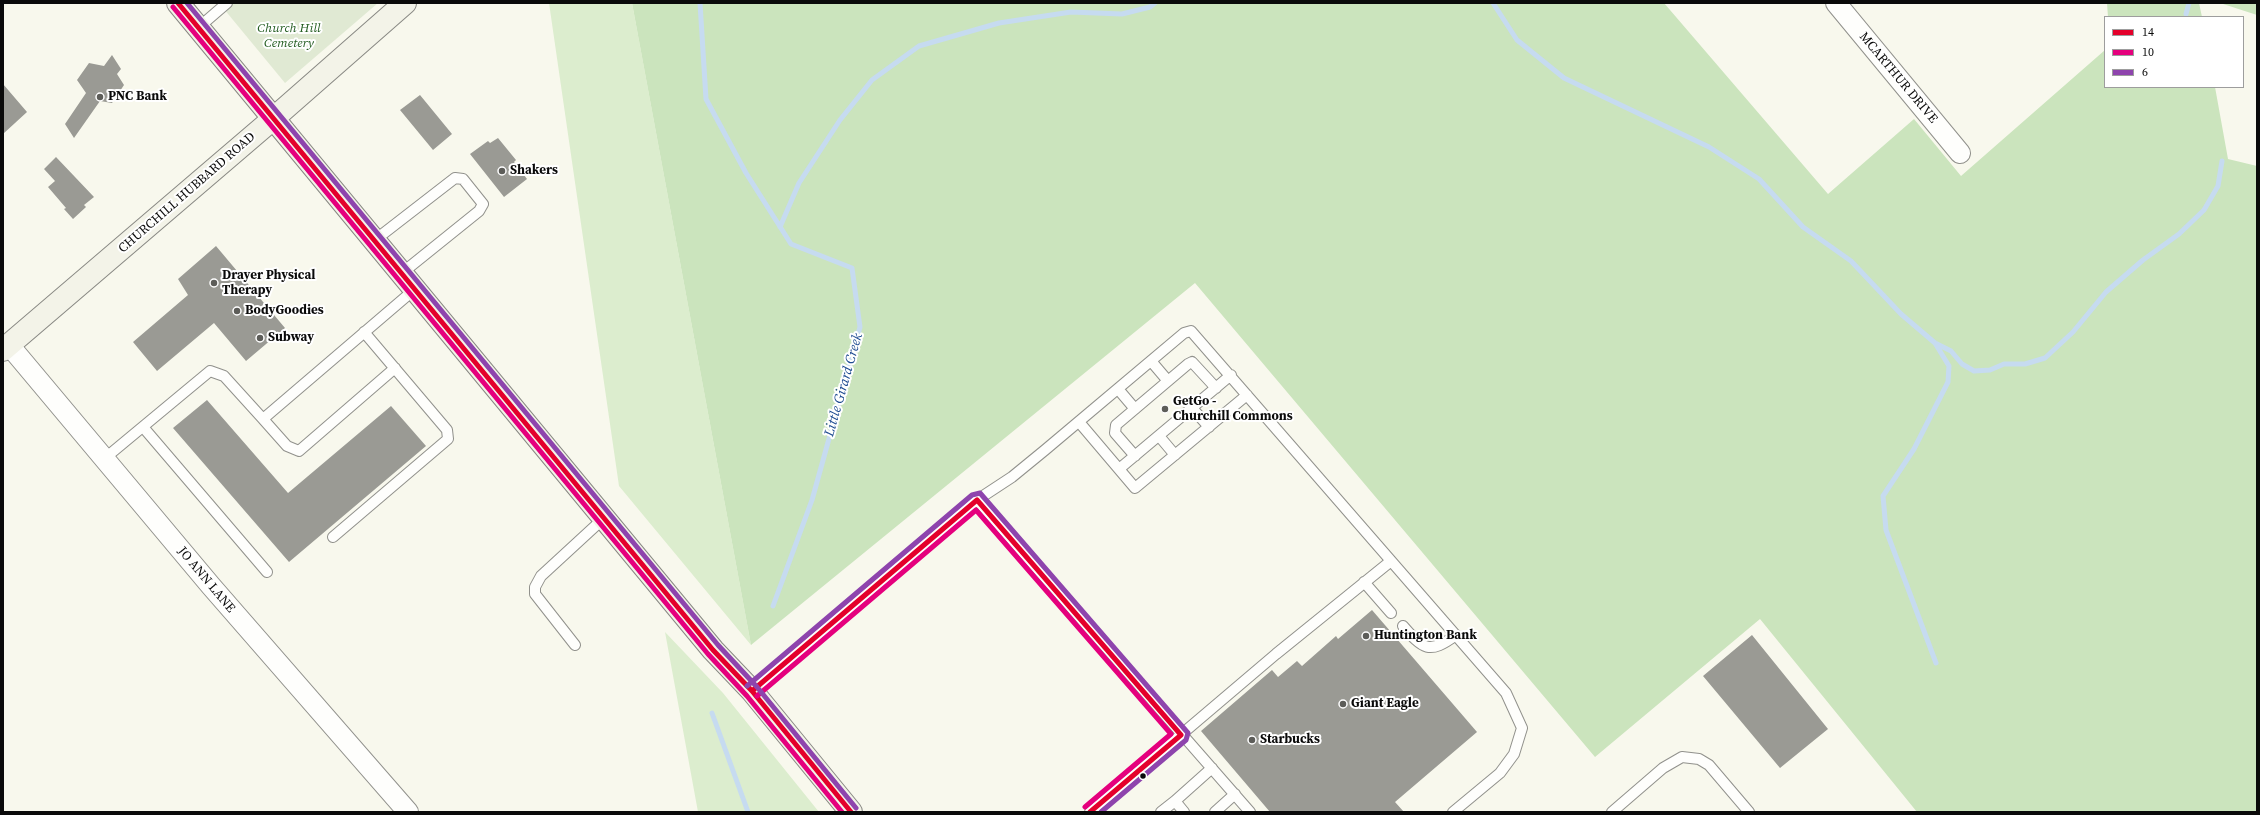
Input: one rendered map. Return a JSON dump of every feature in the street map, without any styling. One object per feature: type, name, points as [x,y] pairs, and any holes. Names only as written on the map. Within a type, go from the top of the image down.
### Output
[{"type":"main road","points":[[178,3],[713,650],[752,691],[851,812]]},
{"type":"main road","name":"CHURCHILL HUBBARD ROAD","points":[[6,347],[274,118],[405,3]]},
{"type":"street","name":"MCARTHUR DRIVE","points":[[1836,3],[1960,153]]},
{"type":"street","name":"JO ANN LANE","points":[[6,347],[104,459],[211,586],[408,812]]},
{"type":"lane","points":[[198,28],[227,3]]},
{"type":"lane","points":[[263,419],[364,332],[408,281],[479,211],[482,204],[462,179],[455,178],[375,240]]},
{"type":"lane","points":[[752,691],[977,500],[1012,477],[1184,333],[1191,331],[1231,375],[1506,693],[1522,728],[1514,754],[1500,772],[1453,812]]},
{"type":"lane","points":[[333,537],[448,439],[447,430],[364,332]]},
{"type":"lane","points":[[1151,361],[1168,381]]},
{"type":"lane","points":[[1135,456],[1115,433],[1114,429],[1168,381],[1192,362],[1216,388]]},
{"type":"lane","points":[[104,459],[210,371],[224,376],[287,446],[299,451],[395,368]]},
{"type":"lane","points":[[1119,469],[1231,375]]},
{"type":"lane","points":[[1118,389],[1135,409]]},
{"type":"lane","points":[[1079,422],[1135,488],[1247,394]]},
{"type":"lane","points":[[1192,408],[1209,427]]},
{"type":"lane","points":[[143,427],[267,572]]},
{"type":"lane","points":[[1159,436],[1175,455]]},
{"type":"lane","points":[[977,500],[1181,735],[1250,812]]},
{"type":"lane","points":[[575,645],[535,594],[535,587],[541,576],[604,518]]},
{"type":"lane","points":[[1090,812],[1391,561]]},
{"type":"lane","points":[[1364,582],[1391,613]]},
{"type":"lane","points":[[1403,626],[1418,644],[1430,648],[1443,645],[1456,635]]},
{"type":"lane","points":[[1612,812],[1663,768],[1682,757],[1699,758],[1709,765],[1749,812]]},
{"type":"lane","points":[[1161,812],[1212,768]]},
{"type":"lane","points":[[1215,812],[1235,794]]},
{"type":"lane","points":[[1174,801],[1184,812]]},
{"type":"green space","name":"Church Hill Cemetery","points":[[219,3],[378,3],[285,83]]},
{"type":"green space","points":[[549,3],[632,3],[751,645],[619,486]]},
{"type":"green space","points":[[632,3],[1664,3],[1828,194],[1914,119],[1961,176],[2104,51],[2104,88],[2215,88],[2228,159],[2257,166],[2257,812],[1917,812],[1760,619],[1595,757],[1195,283],[751,645]]},
{"type":"green space","points":[[2107,3],[2199,3],[2202,16],[2108,16]]},
{"type":"green space","points":[[2220,3],[2257,3],[2257,15]]},
{"type":"green space","points":[[665,632],[723,693],[819,812],[698,812]]},
{"type":"building","name":"PNC Bank","points":[[112,55],[121,69],[117,74],[124,85],[112,103],[100,101],[74,138],[65,124],[86,93],[77,80],[89,63],[104,66]]},
{"type":"building","points":[[3,84],[27,112],[3,134]]},
{"type":"building","points":[[420,95],[452,134],[433,150],[400,110]]},
{"type":"building","name":"Shakers","points":[[498,138],[516,160],[514,162],[527,179],[504,197],[470,154],[488,141],[490,143]]},
{"type":"building","points":[[56,157],[94,197],[84,205],[86,207],[73,219],[64,209],[66,208],[48,187],[55,181],[44,169]]},
{"type":"building","points":[[216,246],[285,328],[246,361],[214,323],[157,371],[133,342],[188,295],[178,279]]},
{"type":"building","points":[[207,400],[288,493],[391,406],[426,446],[289,562],[173,428]]},
{"type":"building","name":"Giant Eagle","points":[[1372,610],[1477,732],[1395,802],[1404,812],[1270,812],[1201,731],[1272,670],[1278,677],[1297,661],[1302,666],[1336,636],[1338,639]]},
{"type":"building","points":[[1752,635],[1828,729],[1780,768],[1703,676]]},
{"type":"waterway","name":"Little Girard Creek","points":[[700,3],[706,99],[746,173],[791,244],[852,268],[860,327],[812,500],[773,606]]},
{"type":"waterway","points":[[780,227],[799,183],[840,120],[872,80],[919,46],[999,23],[1071,12],[1122,14],[1150,7],[1155,3]]},
{"type":"waterway","points":[[1493,3],[1517,40],[1564,78],[1709,147],[1759,179],[1803,227],[1851,261],[1901,314],[1935,343],[1951,351],[1962,364],[1974,371],[1990,370],[2004,364],[2025,364],[2045,358],[2073,332],[2106,292],[2143,260],[2179,234],[2204,210],[2218,186],[2222,161]]},
{"type":"waterway","points":[[2186,14],[2189,3]]},
{"type":"waterway","points":[[1935,343],[1949,366],[1948,382],[1914,449],[1883,496],[1886,530],[1936,663]]},
{"type":"waterway","name":"Little Girard Creek","points":[[712,713],[748,812]]},
{"type":"transit line","name":"14","points":[[178,3],[713,650],[752,691],[851,812]]},
{"type":"transit line","name":"6","points":[[187,3],[718,645],[757,687],[856,808]]},
{"type":"transit line","name":"10","points":[[173,7],[708,654],[747,696],[842,812]]},
{"type":"transit line","name":"6","points":[[747,686],[972,495],[980,493],[1188,733],[1186,740],[1101,812]]},
{"type":"transit line","name":"14","points":[[752,691],[977,500],[1181,735],[1090,812]]},
{"type":"transit line","name":"10","points":[[757,696],[976,510],[1171,734],[1085,807]]},
{"type":"place","name":"PNC Bank","points":[[100,97]]},
{"type":"place","name":"Shakers","points":[[502,171]]},
{"type":"place","name":"Drayer Physical Therapy","points":[[214,283]]},
{"type":"place","name":"BodyGoodies","points":[[237,311]]},
{"type":"place","name":"Subway","points":[[260,338]]},
{"type":"place","name":"GetGo - Churchill Commons","points":[[1165,409]]},
{"type":"place","name":"Huntington Bank","points":[[1366,636]]},
{"type":"place","name":"Giant Eagle","points":[[1343,704]]},
{"type":"place","name":"Starbucks","points":[[1252,740]]}]
